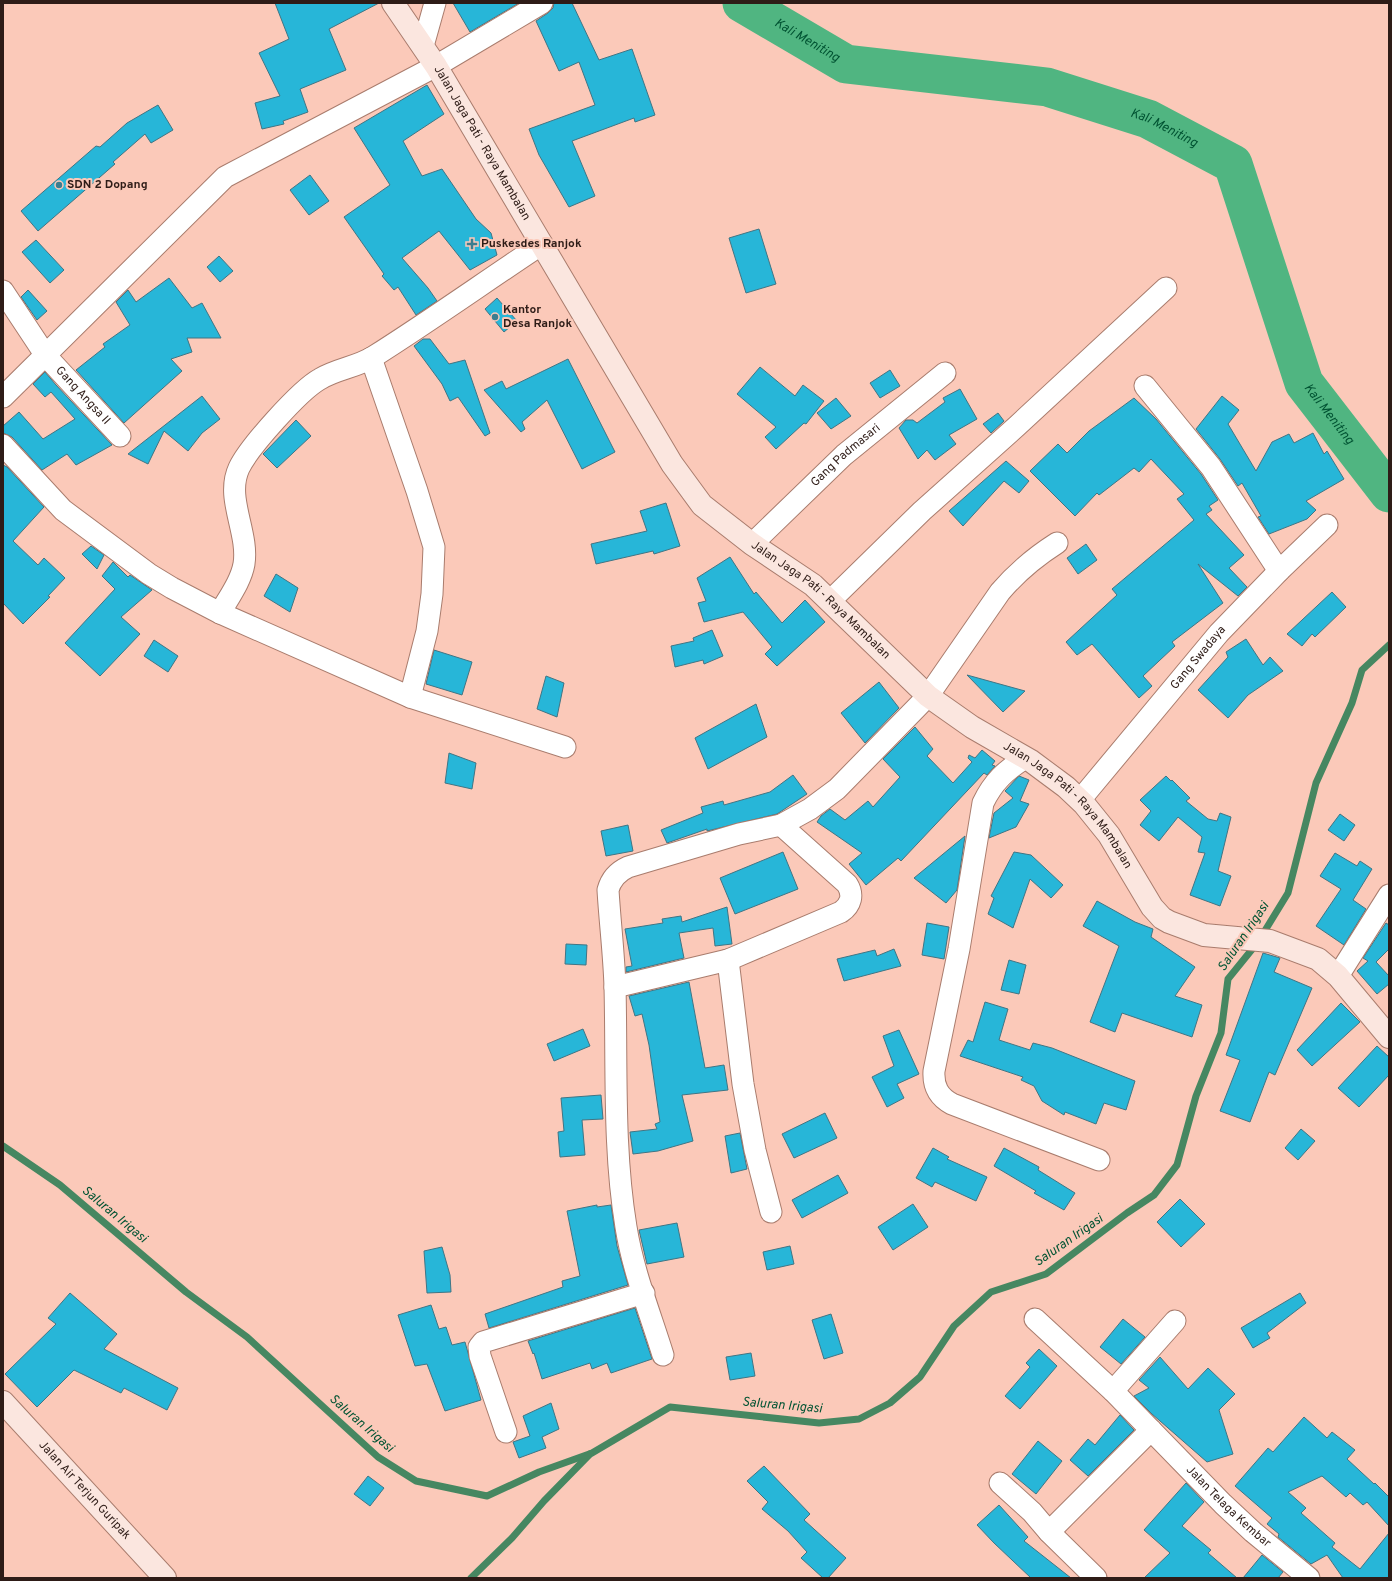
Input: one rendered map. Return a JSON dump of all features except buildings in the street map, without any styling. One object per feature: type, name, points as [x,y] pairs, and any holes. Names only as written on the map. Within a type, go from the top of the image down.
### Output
[{"type":"street","name":"Jalan Jaga Pati - Raya Mambalan","points":[[393,3],[436,66],[672,464],[702,505],[752,544],[808,581],[928,696],[950,712],[1049,773],[1080,800],[1109,836],[1157,913],[1169,922],[1204,935],[1270,941],[1318,959],[1338,976],[1389,1038]]},
{"type":"street","points":[[423,46],[435,3]]},
{"type":"street","points":[[3,397],[225,177],[436,66],[542,3]]},
{"type":"street","points":[[220,613],[238,581],[244,563],[242,526],[235,498],[235,478],[239,468],[264,433],[300,393],[320,378],[371,358],[542,244]]},
{"type":"street","points":[[830,601],[922,511],[1017,426],[1166,288]]},
{"type":"street","name":"Gang Angsa II","points":[[3,291],[46,356],[120,436]]},
{"type":"street","points":[[371,358],[417,491],[434,547],[432,594],[428,631],[410,697]]},
{"type":"street","name":"Gang Padmasari","points":[[752,544],[844,455],[945,373]]},
{"type":"street","points":[[1145,386],[1211,467],[1279,571]]},
{"type":"street","points":[[3,445],[64,510],[101,539],[172,588],[220,613],[410,697],[565,747]]},
{"type":"street","name":"Gang Swadaya","points":[[1080,800],[1219,633],[1279,571],[1327,525]]},
{"type":"street","points":[[664,1355],[630,1248],[623,1203],[617,1117],[615,986],[608,890],[616,874],[635,865],[739,834],[781,825],[810,809],[837,789],[928,696],[1000,592],[1026,564],[1057,543]]},
{"type":"street","points":[[1025,758],[1004,773],[995,782],[983,802],[959,948],[934,1071],[934,1082],[940,1096],[952,1104],[1099,1160]]},
{"type":"street","points":[[615,986],[728,960],[841,912],[850,903],[851,893],[845,882],[781,825]]},
{"type":"street","points":[[1338,976],[1389,895]]},
{"type":"street","points":[[728,960],[743,1084],[755,1150],[771,1212]]},
{"type":"street","points":[[506,1432],[480,1356],[479,1347],[483,1342],[644,1293]]},
{"type":"street","name":"Jalan Telaga Kembar","points":[[1035,1319],[1113,1391],[1252,1532],[1309,1578]]},
{"type":"street","points":[[1113,1391],[1175,1321]]},
{"type":"street","name":"Jalan Air Terjun Guripak","points":[[3,1402],[166,1578]]},
{"type":"street","points":[[1049,1532],[1152,1430]]},
{"type":"street","points":[[1000,1484],[1032,1512],[1049,1532],[1096,1578]]},
{"type":"waterway","name":"Kali Meniting","points":[[742,3],[846,64],[1047,87],[1148,119],[1233,164],[1304,383],[1389,493]]},
{"type":"waterway","name":"Saluran Irigasi","points":[[3,1146],[60,1185],[186,1292],[247,1337],[378,1457],[416,1481],[487,1496],[539,1472],[592,1453],[670,1407],[819,1423],[859,1419],[890,1403],[920,1377],[954,1326],[991,1292],[1046,1274],[1127,1213],[1154,1195],[1177,1165],[1196,1096],[1221,1033],[1228,979],[1258,942],[1288,893],[1316,783],[1352,703],[1362,670],[1389,645]]},
{"type":"waterway","points":[[471,1578],[512,1538],[544,1501],[590,1454]]},
{"type":"place","name":"SDN 2 Dopang","points":[[59,185]]},
{"type":"place","name":"Puskesdes Ranjok","points":[[472,244]]},
{"type":"place","name":"Kantor Desa Ranjok","points":[[495,317]]}]
